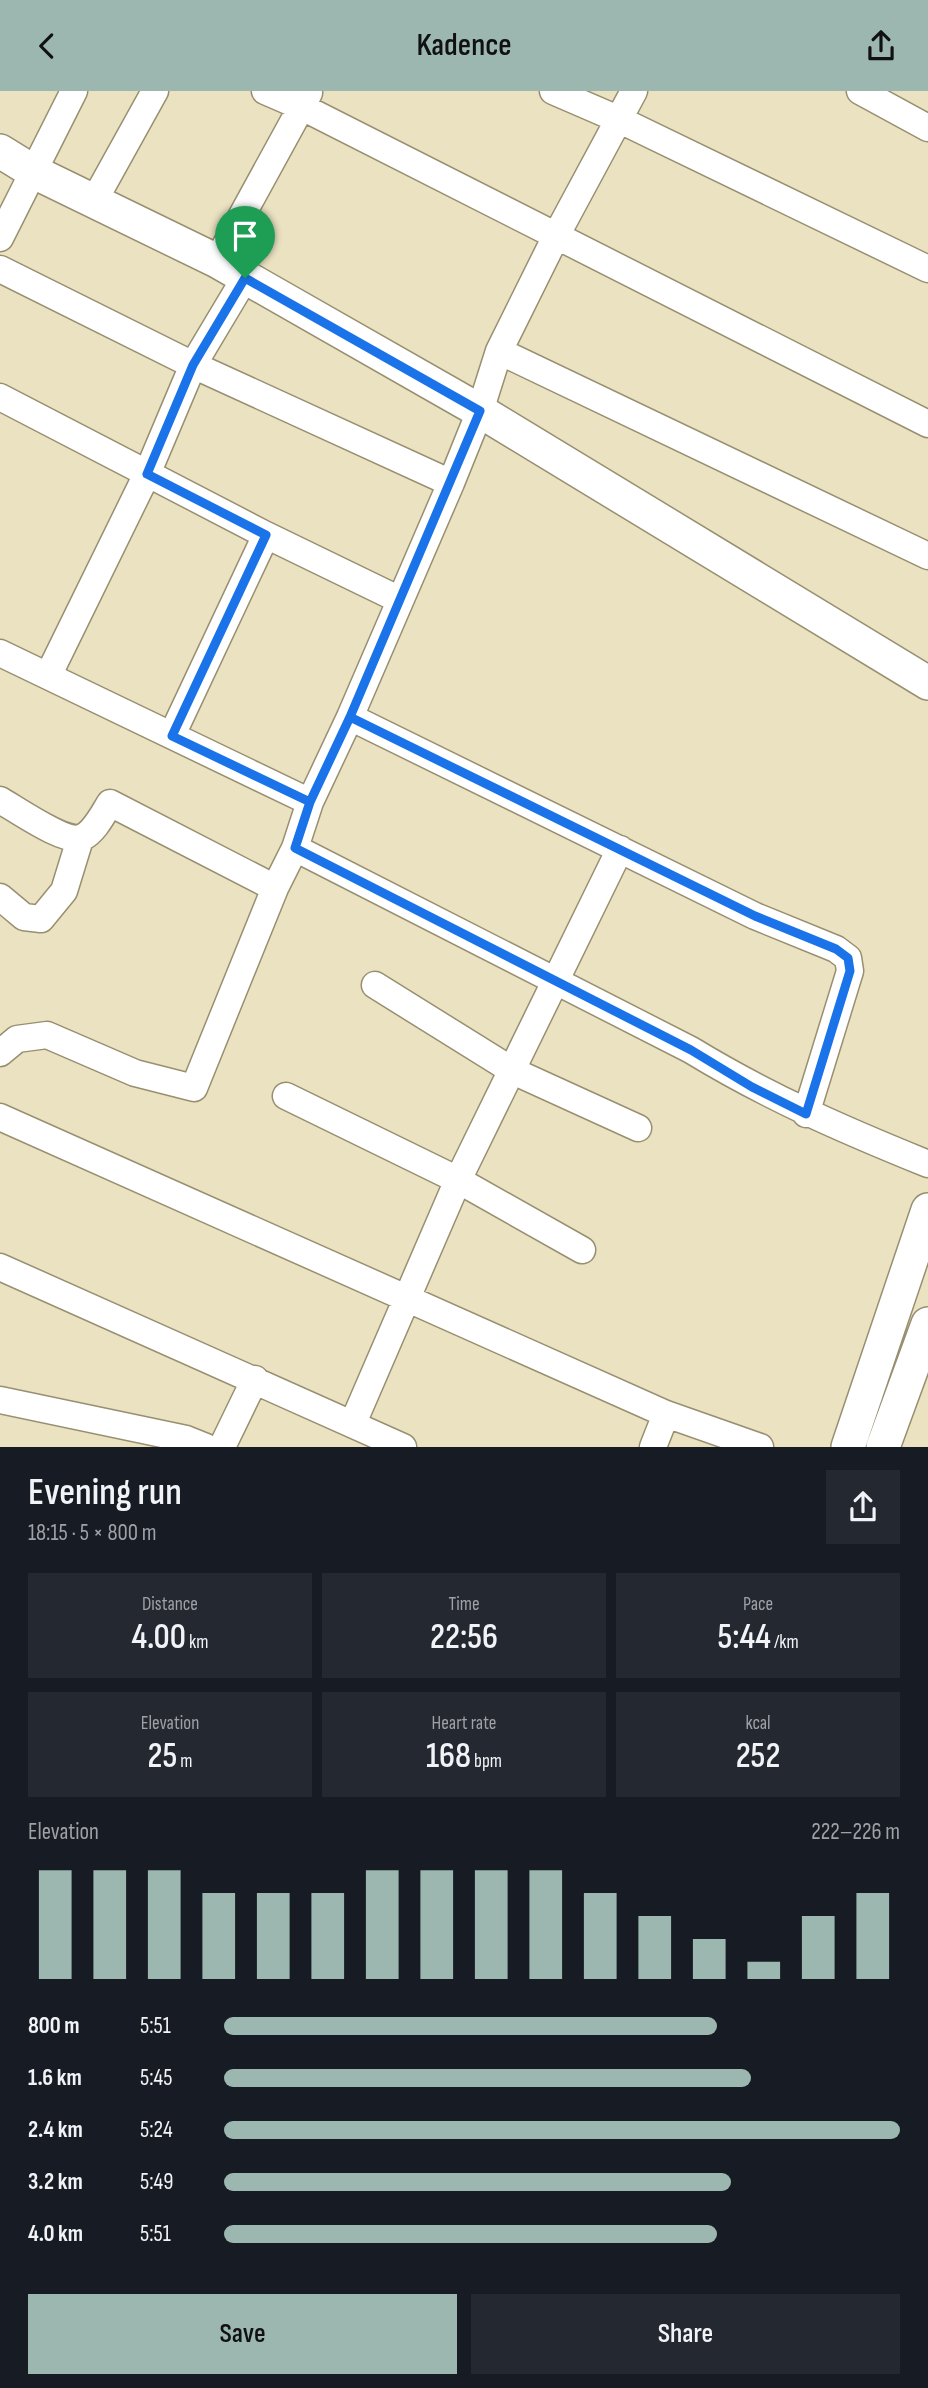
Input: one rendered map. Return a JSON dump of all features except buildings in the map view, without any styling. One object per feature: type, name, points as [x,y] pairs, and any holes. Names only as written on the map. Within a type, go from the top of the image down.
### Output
[{"type":"street","points":[[0,238],[74,91]]},
{"type":"street","points":[[94,201],[155,91]]},
{"type":"street","points":[[265,91],[306,99],[556,236],[928,424]]},
{"type":"street","points":[[553,91],[621,120],[928,269]]},
{"type":"street","points":[[0,1053],[17,1039],[47,1035],[135,1073],[194,1089],[275,888],[295,848],[310,802],[350,717],[451,483],[480,411],[499,351],[556,236],[621,120],[634,91]]},
{"type":"street","points":[[859,91],[928,128]]},
{"type":"street","points":[[48,676],[147,474],[231,269],[306,99]]},
{"type":"street","points":[[0,151],[34,172],[231,269],[480,411],[928,684]]},
{"type":"street","points":[[0,269],[193,365],[451,483]]},
{"type":"street","points":[[499,351],[928,556]]},
{"type":"street","points":[[0,397],[266,535],[400,600]]},
{"type":"street","points":[[172,736],[266,535]]},
{"type":"street","points":[[0,653],[310,802]]},
{"type":"street","points":[[350,717],[755,916],[836,949],[848,958],[850,971],[806,1114]]},
{"type":"street","points":[[0,800],[66,837],[80,839]]},
{"type":"street","points":[[0,897],[24,917],[41,919],[64,891],[80,839],[89,833],[110,803],[275,888]]},
{"type":"street","points":[[295,848],[806,1114],[928,1164]]},
{"type":"street","points":[[353,1423],[458,1180],[620,849]]},
{"type":"street","points":[[375,985],[513,1071],[638,1128]]},
{"type":"street","points":[[286,1095],[458,1180],[582,1250]]},
{"type":"street","points":[[0,1117],[334,1263],[408,1299],[666,1414],[760,1447]]},
{"type":"street","points":[[848,1447],[928,1210]]},
{"type":"street","points":[[0,1267],[403,1447]]},
{"type":"street","points":[[883,1447],[928,1324]]},
{"type":"street","points":[[222,1447],[255,1379]]},
{"type":"street","points":[[0,1400],[186,1439],[206,1447]]},
{"type":"street","points":[[653,1447],[666,1414]]},
{"type":"route","points":[[245,278],[193,365],[147,474],[266,535],[172,736],[310,802],[350,717],[755,916],[836,949],[848,958],[850,971],[806,1114],[752,1087],[691,1050],[295,848],[310,802],[350,717],[480,411],[245,278]]}]
